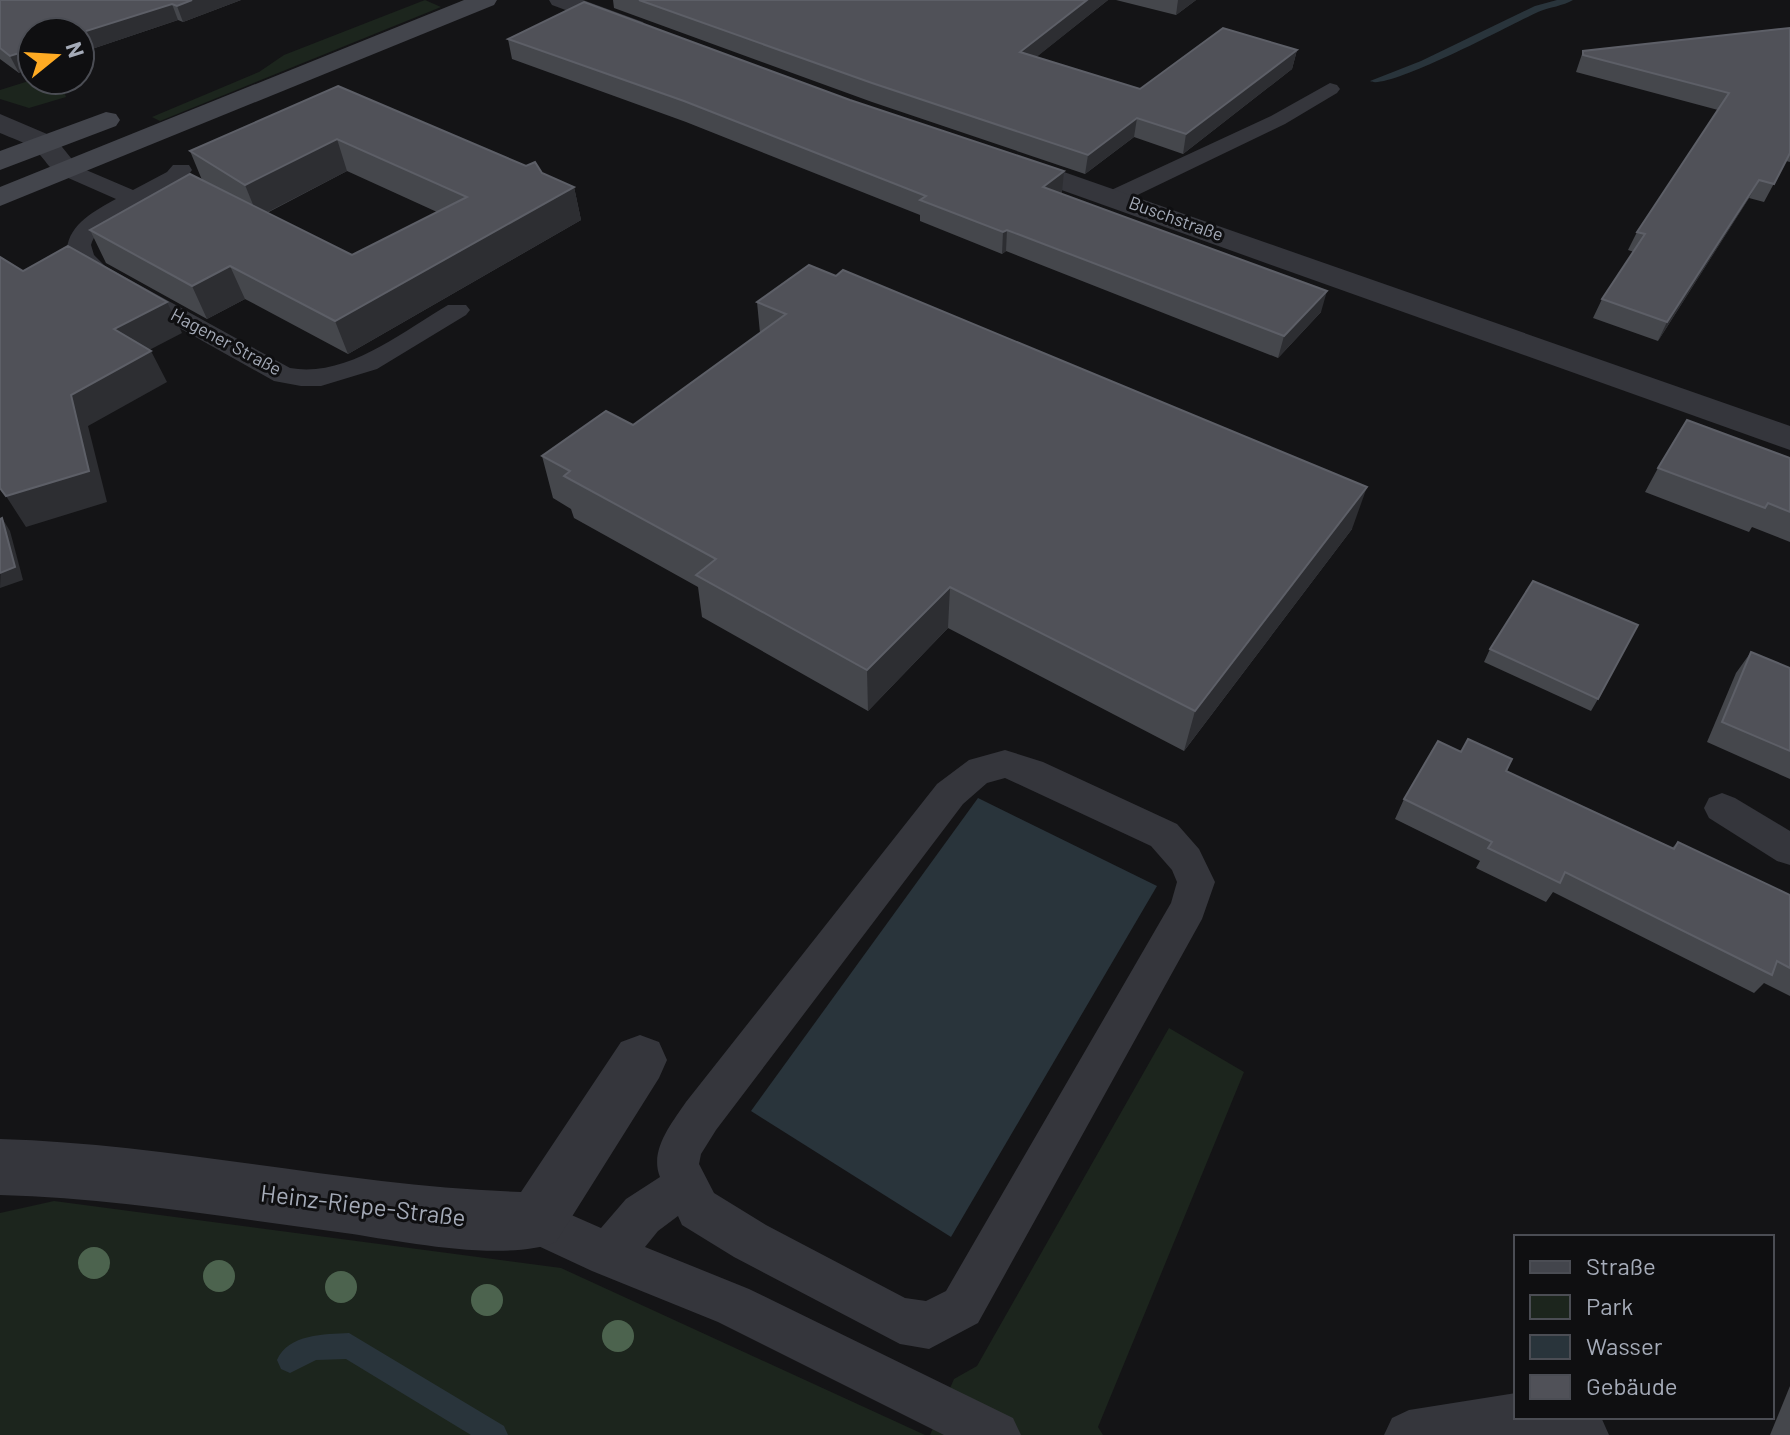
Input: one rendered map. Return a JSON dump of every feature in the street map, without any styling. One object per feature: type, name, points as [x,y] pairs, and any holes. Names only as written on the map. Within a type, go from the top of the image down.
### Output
[{"type":"main road","points":[[0,197],[65,168],[485,0]]},
{"type":"main road","points":[[0,162],[124,114]]},
{"type":"street","points":[[561,0],[657,36]]},
{"type":"street","points":[[0,122],[44,143],[65,168]]},
{"type":"street","name":"Buschstraße","points":[[980,151],[1790,439]]},
{"type":"street","points":[[0,162],[65,168]]},
{"type":"street","points":[[535,1221],[640,1060]]},
{"type":"street","name":"Heinz-Riepe-Straße","points":[[0,1167],[70,1169],[449,1218],[535,1221]]},
{"type":"lane","points":[[1115,197],[1278,120],[1330,89]]},
{"type":"lane","points":[[65,168],[135,199]]},
{"type":"lane","name":"Hagener Straße","points":[[181,170],[95,221],[82,234],[79,247],[84,259],[96,271],[283,375],[321,378],[344,372],[368,363],[457,310]]},
{"type":"lane","points":[[1005,764],[1031,772],[1164,835],[1186,860],[1196,882],[1189,907],[962,1307],[929,1325],[900,1321],[750,1241],[698,1209],[684,1186],[677,1166],[681,1147],[701,1116],[966,778],[987,766],[1005,764]]},
{"type":"lane","points":[[1722,808],[1790,850]]},
{"type":"lane","points":[[608,1255],[642,1215],[684,1186]]},
{"type":"lane","points":[[535,1221],[608,1255],[733,1305],[996,1435]]},
{"type":"lane","points":[[1409,1435],[1514,1418]]},
{"type":"lane","points":[[1557,1419],[1584,1435]]},
{"type":"green space","points":[[425,0],[441,7],[160,121],[152,117],[259,72],[284,55]]},
{"type":"green space","points":[[16,85],[16,96],[66,97],[29,108],[0,99],[0,90]]},
{"type":"green space","points":[[1169,1028],[1244,1072],[1098,1427],[1103,1435],[930,1435],[954,1379],[977,1366]]},
{"type":"green space","points":[[54,1201],[561,1268],[925,1435],[0,1435],[0,1213]]},
{"type":"water","points":[[978,798],[1157,886],[951,1237],[751,1111]]},
{"type":"building","points":[[0,0],[192,0],[96,28],[96,16],[16,16],[16,54],[10,56],[0,48]]},
{"type":"building","points":[[639,0],[1087,0],[1020,52],[1140,89],[1223,28],[1297,50],[1186,134],[1137,118],[1088,155],[872,83]]},
{"type":"building","points":[[584,2],[850,100],[1064,171],[1043,187],[1327,291],[1284,336],[920,200],[926,196],[684,101],[508,39]]},
{"type":"building","points":[[1790,28],[1790,153],[1774,184],[1759,180],[1667,322],[1602,299],[1645,234],[1637,232],[1729,93],[1583,55],[1583,51]]},
{"type":"building","points":[[338,86],[526,166],[535,162],[542,173],[574,187],[335,321],[230,266],[192,286],[90,230],[190,174],[352,255],[467,197],[337,139],[245,185],[190,151]]},
{"type":"building","points":[[68,246],[167,302],[114,329],[151,351],[71,395],[89,471],[6,496],[0,488],[0,257],[23,271]]},
{"type":"building","points":[[809,265],[836,276],[843,270],[1367,487],[1195,711],[950,587],[867,670],[696,575],[716,559],[564,476],[570,471],[542,456],[606,411],[633,425],[786,314],[757,302]]},
{"type":"building","points":[[1687,420],[1790,458],[1790,512],[1768,503],[1765,508],[1658,468]]},
{"type":"building","points":[[0,519],[15,567],[0,573]]},
{"type":"building","points":[[1533,581],[1638,625],[1598,699],[1490,649]]},
{"type":"building","points":[[1751,652],[1790,668],[1790,751],[1722,722]]},
{"type":"building","points":[[1468,739],[1512,759],[1506,771],[1674,849],[1678,842],[1790,895],[1790,968],[1777,961],[1772,975],[1565,872],[1560,883],[1488,848],[1492,842],[1404,799],[1438,741],[1461,752]]},
{"type":"waterway","points":[[1375,81],[1425,63],[1539,8],[1568,0]]},
{"type":"waterway","points":[[290,1360],[314,1347],[349,1346],[495,1435]]}]
